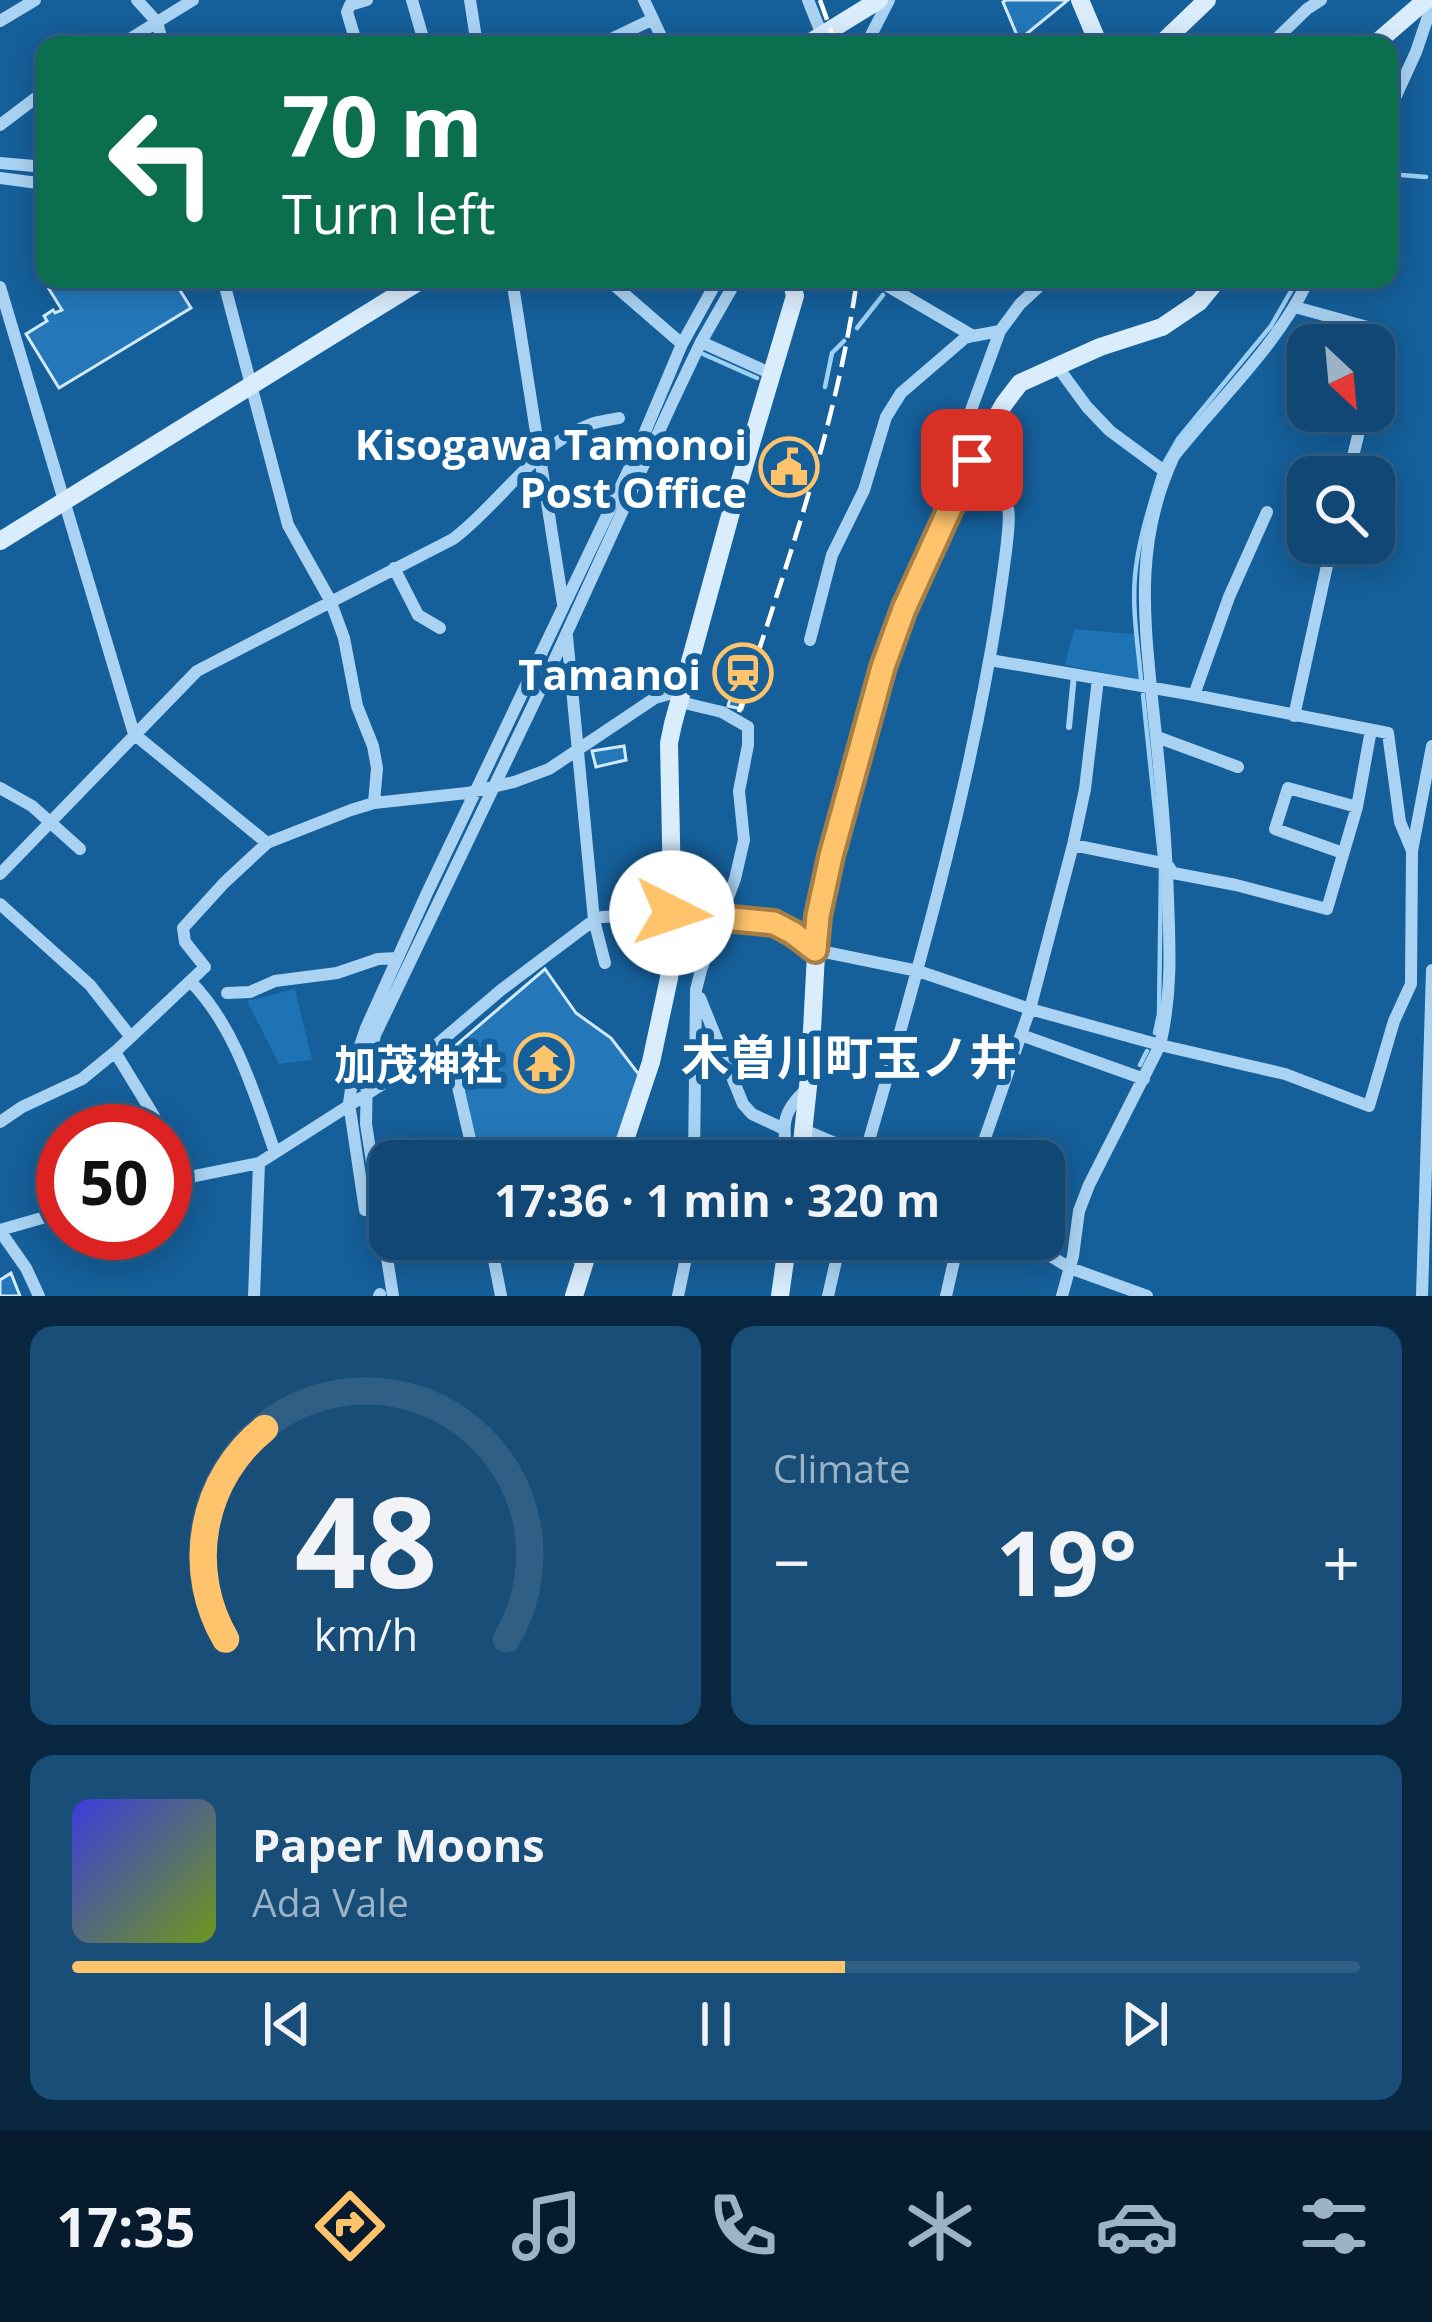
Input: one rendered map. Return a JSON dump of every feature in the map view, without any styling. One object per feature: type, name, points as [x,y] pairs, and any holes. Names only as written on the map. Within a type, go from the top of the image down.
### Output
[{"type":"main road","points":[[818,36],[844,9],[879,0]]},
{"type":"main road","points":[[1080,0],[1095,36]]},
{"type":"main road","points":[[1169,36],[1207,0]]},
{"type":"main road","points":[[1386,36],[1429,3]]},
{"type":"main road","points":[[0,541],[408,288]]},
{"type":"main road","points":[[625,1140],[658,1035],[674,937],[669,743],[795,296],[793,288]]},
{"type":"main road","points":[[803,1140],[818,916],[833,848],[883,667],[904,609],[972,460],[1020,383],[1100,347],[1162,327],[1211,288]]},
{"type":"main road","points":[[672,913],[774,923],[815,950]]},
{"type":"main road","points":[[574,1296],[585,1260]]},
{"type":"main road","points":[[779,1296],[785,1260]]},
{"type":"street","points":[[137,0],[157,22],[161,36]]},
{"type":"street","points":[[134,36],[193,0]]},
{"type":"street","points":[[354,36],[346,12],[350,5],[367,0]]},
{"type":"street","points":[[412,0],[422,36]]},
{"type":"street","points":[[470,0],[476,36]]},
{"type":"street","points":[[644,0],[661,36]]},
{"type":"street","points":[[808,0],[813,36]]},
{"type":"street","points":[[871,36],[890,0]]},
{"type":"street","points":[[1279,36],[1306,8],[1321,0]]},
{"type":"street","points":[[0,21],[26,3]]},
{"type":"street","points":[[1398,91],[1416,52],[1429,3]]},
{"type":"street","points":[[618,36],[653,19]]},
{"type":"street","points":[[0,125],[36,100]]},
{"type":"street","points":[[0,163],[36,166]]},
{"type":"street","points":[[0,178],[36,183]]},
{"type":"street","points":[[225,288],[288,525],[330,600],[344,638],[357,706],[374,746],[374,803]]},
{"type":"street","points":[[513,288],[567,631],[594,920],[605,963]]},
{"type":"street","points":[[617,288],[682,344]]},
{"type":"street","points":[[365,1210],[349,1103],[355,1061],[397,958],[631,464],[682,344],[713,288]]},
{"type":"street","points":[[384,1295],[366,1124],[365,1093],[375,1035],[701,342],[732,288]]},
{"type":"street","points":[[898,288],[973,336]]},
{"type":"street","points":[[972,460],[968,422],[1000,332],[1037,288]]},
{"type":"street","points":[[1062,1296],[1079,1210],[1160,1045],[1170,985],[1167,864],[1144,626],[1143,576],[1153,520],[1167,473],[1185,442],[1267,346],[1304,288]]},
{"type":"street","points":[[1,297],[134,734],[267,843]]},
{"type":"street","points":[[1295,307],[1357,324]]},
{"type":"street","points":[[810,640],[832,555],[864,490],[886,417],[901,393],[965,338],[1000,332]]},
{"type":"street","points":[[701,342],[772,374]]},
{"type":"street","points":[[1057,366],[1110,431],[1167,473]]},
{"type":"street","points":[[0,874],[197,671],[453,539],[538,457],[591,424],[619,418]]},
{"type":"street","points":[[874,1140],[952,842],[990,659],[1009,510],[983,471],[990,430]]},
{"type":"street","points":[[1194,695],[1222,614],[1267,512]]},
{"type":"street","points":[[1294,716],[1327,564]]},
{"type":"street","points":[[394,568],[418,615],[440,628]]},
{"type":"street","points":[[990,659],[1388,734],[1400,822],[1412,850]]},
{"type":"street","points":[[984,1140],[1030,1009],[1073,845],[1098,679]]},
{"type":"street","points":[[0,1122],[82,1079],[205,967],[185,942],[183,928],[267,843],[374,803],[476,792],[549,769],[655,698],[681,696],[748,728],[739,791],[744,839],[696,991],[694,1140]]},
{"type":"street","points":[[1073,845],[1167,864],[1173,873],[1327,909],[1357,807],[1370,730]]},
{"type":"street","points":[[1156,737],[1238,766]]},
{"type":"street","points":[[815,950],[918,971],[1030,1009],[1285,1074],[1369,1106],[1394,1021],[1411,984],[1412,850],[1432,746]]},
{"type":"street","points":[[0,788],[32,806],[80,849]]},
{"type":"street","points":[[1343,854],[1275,829],[1288,788],[1357,807]]},
{"type":"street","points":[[0,904],[89,985],[130,1036]]},
{"type":"street","points":[[192,1176],[259,1163],[414,1064],[594,920],[672,913]]},
{"type":"street","points":[[227,993],[338,973],[377,958],[397,958]]},
{"type":"street","points":[[1421,1296],[1432,970]]},
{"type":"street","points":[[190,981],[225,1028],[244,1066],[275,1152]]},
{"type":"street","points":[[696,991],[743,1104],[752,1114],[782,1128]]},
{"type":"street","points":[[1022,1035],[1144,1078]]},
{"type":"street","points":[[442,1041],[471,1140]]},
{"type":"street","points":[[115,1052],[147,1104]]},
{"type":"street","points":[[785,1140],[782,1128],[791,1102],[808,1088]]},
{"type":"street","points":[[804,1130],[826,1140]]},
{"type":"street","points":[[254,1296],[259,1163]]},
{"type":"street","points":[[36,1220],[0,1230],[39,1296]]},
{"type":"street","points":[[494,1260],[502,1296]]},
{"type":"street","points":[[678,1296],[686,1260]]},
{"type":"street","points":[[827,1296],[836,1260]]},
{"type":"street","points":[[946,1296],[954,1260]]},
{"type":"street","points":[[1057,1260],[1147,1296]]},
{"type":"lane","points":[[1069,727],[1073,675]]},
{"type":"shaded area","points":[[1074,629],[1134,634],[1140,680],[1065,665]]},
{"type":"shaded area","points":[[295,989],[312,1060],[279,1064],[247,1001]]},
{"type":"building","points":[[1068,0],[1024,36],[1017,36],[1003,2]]},
{"type":"building","points":[[179,288],[191,308],[59,388],[26,334],[47,321],[44,316],[53,310],[62,310],[49,289]]},
{"type":"building","points":[[743,653],[758,659],[742,709],[728,706]]},
{"type":"building","points":[[624,746],[626,760],[596,767],[592,751]]},
{"type":"building","name":"加茂神社","points":[[545,969],[576,1013],[611,1038],[644,1081],[625,1140],[472,1140],[455,1046]]},
{"type":"building","points":[[11,1273],[20,1296],[0,1296],[0,1280]]},
{"type":"waterway","points":[[1398,175],[1426,177]]},
{"type":"waterway","points":[[1163,465],[1178,439],[1271,326],[1293,288]]},
{"type":"waterway","points":[[857,328],[883,295]]},
{"type":"waterway","points":[[825,387],[832,353],[844,341]]},
{"type":"waterway","points":[[703,354],[757,378]]},
{"type":"waterway","points":[[1141,679],[1135,576],[1159,475]]},
{"type":"waterway","points":[[1143,695],[1160,857]]},
{"type":"waterway","points":[[1155,1033],[1161,869]]},
{"type":"waterway","points":[[1140,1065],[1147,1051]]},
{"type":"railway","points":[[820,0],[833,36]]},
{"type":"railway","points":[[739,712],[823,444],[856,288]]},
{"type":"place","name":"Kisogawa Tamonoi Post Office","points":[[789,467]]},
{"type":"place","name":"Tamanoi","points":[[743,673]]},
{"type":"place","name":"加茂神社","points":[[544,1063]]},
{"type":"district","name":"木曽川町玉ノ井","points":[[849,1056]]},
{"type":"route","points":[[672,913],[774,923],[815,950],[831,856],[883,667],[904,609],[972,460]]}]
